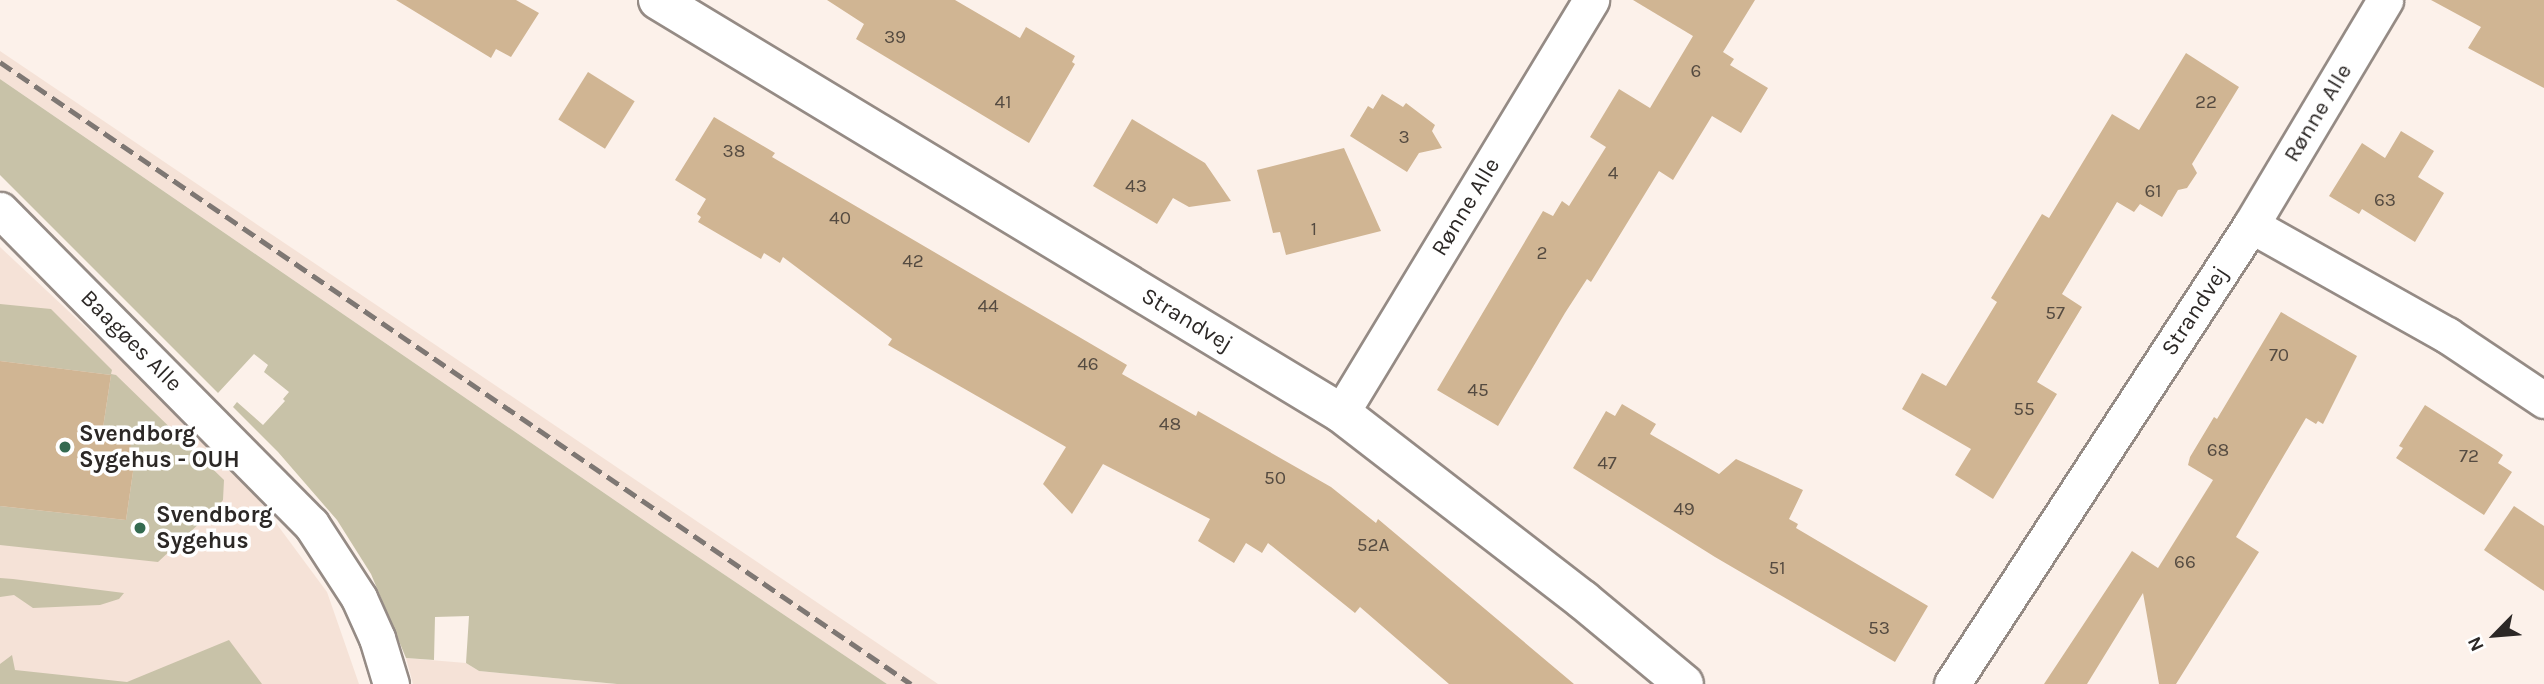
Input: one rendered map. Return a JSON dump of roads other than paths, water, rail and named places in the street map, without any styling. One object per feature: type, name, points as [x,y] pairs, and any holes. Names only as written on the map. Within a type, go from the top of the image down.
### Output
[{"type":"street","name":"Strandvej","points":[[658,0],[1341,413],[1583,600],[1684,684]]},
{"type":"street","name":"Rønne Alle","points":[[1341,413],[1591,0]]},
{"type":"street","name":"Rønne Alle","points":[[2251,225],[2385,0]]},
{"type":"street","name":"Baagøes Alle","points":[[0,210],[311,524],[359,598],[377,638],[391,684]]},
{"type":"street","name":"Strandvej","points":[[1952,684],[2251,225]]},
{"type":"street","points":[[2251,225],[2446,335],[2544,400]]},
{"type":"railway","points":[[0,62],[911,684]]},
{"type":"place","name":"Svendborg Sygehus - OUH","points":[[65,447]]},
{"type":"place","name":"Svendborg Sygehus","points":[[140,528]]}]
